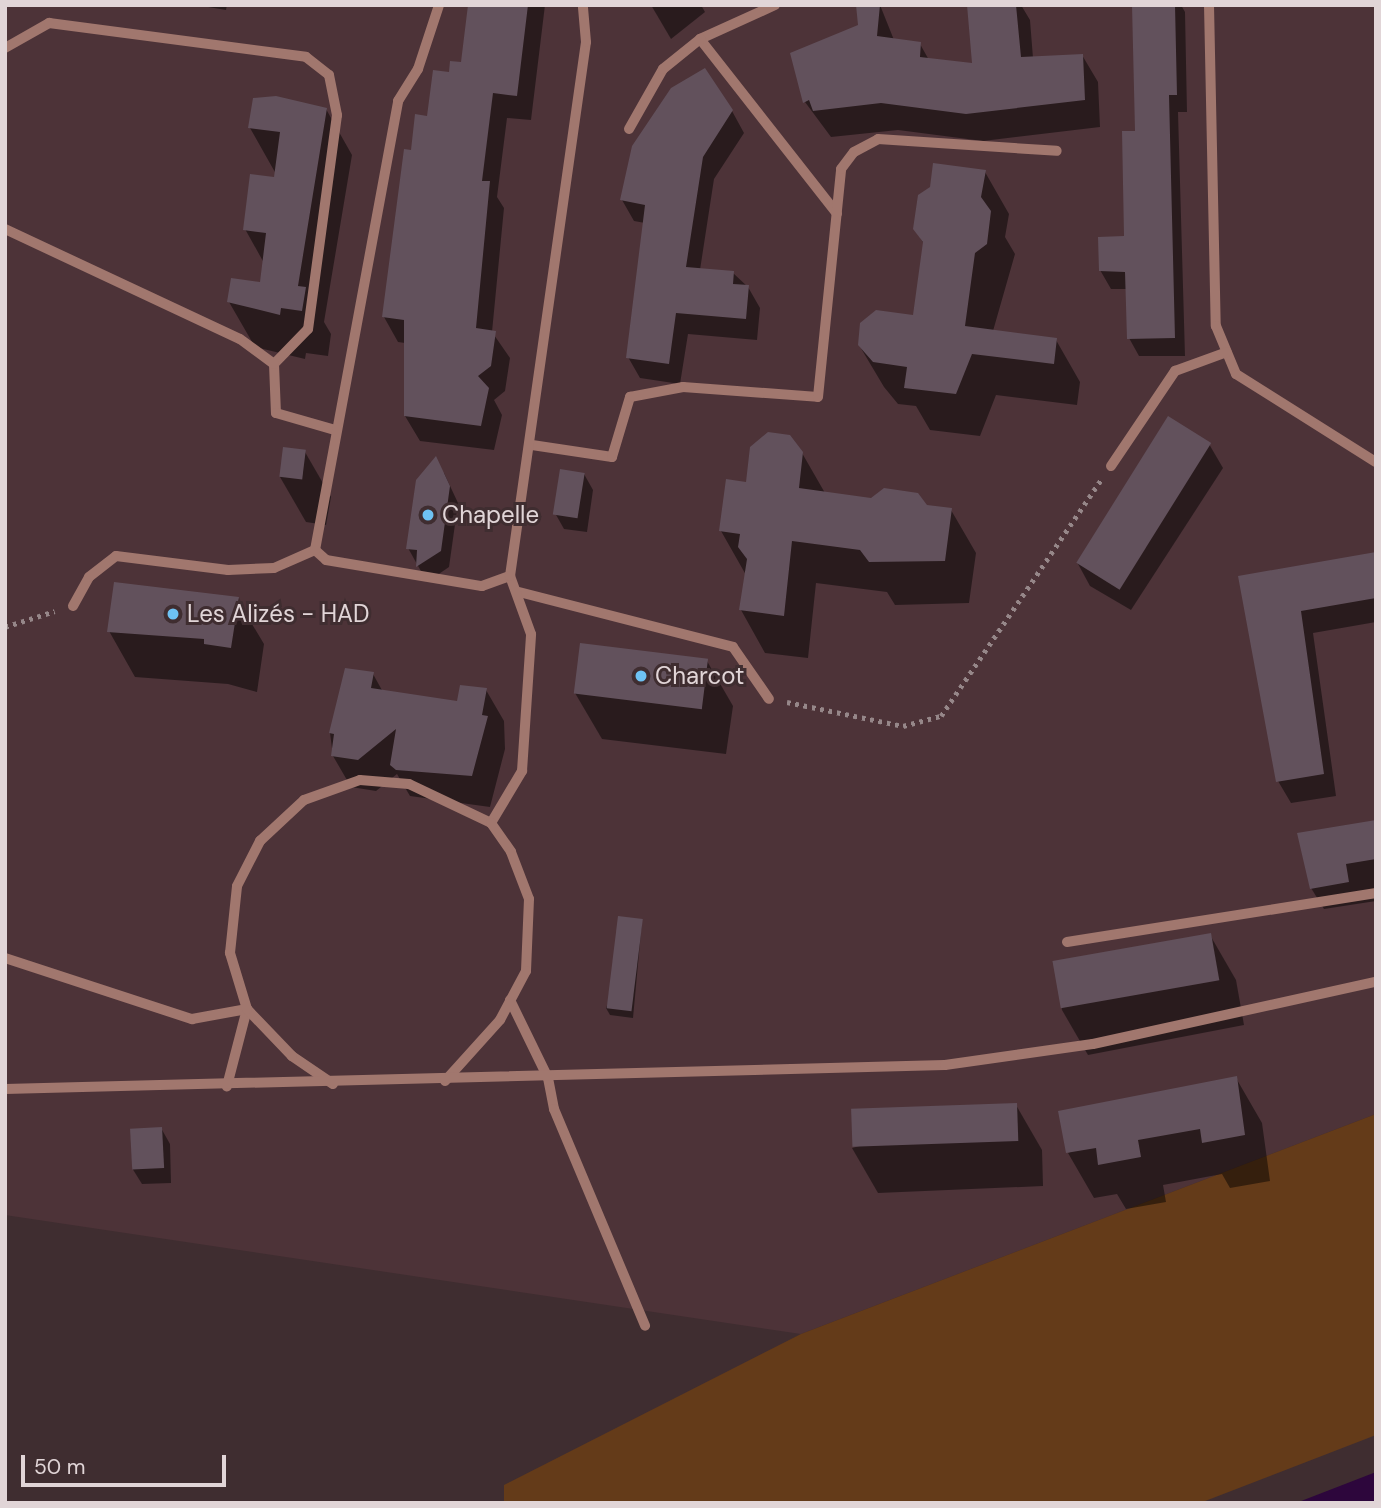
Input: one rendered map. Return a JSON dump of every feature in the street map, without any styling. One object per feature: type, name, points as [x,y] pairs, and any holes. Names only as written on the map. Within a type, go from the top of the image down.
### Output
[{"type":"lane","points":[[315,550],[335,430],[398,101],[418,69],[439,5]]},
{"type":"lane","points":[[491,823],[522,771],[531,634],[519,592],[510,576],[532,444],[586,42],[583,5]]},
{"type":"lane","points":[[629,129],[663,69],[700,39],[775,5]]},
{"type":"lane","points":[[1209,5],[1216,326],[1236,374],[1263,395],[1376,462]]},
{"type":"lane","points":[[5,48],[49,23],[306,57],[329,75],[337,115],[308,329],[275,364],[276,413],[335,430]]},
{"type":"lane","points":[[700,39],[837,214]]},
{"type":"lane","points":[[532,444],[612,457],[629,397],[683,387],[818,397],[841,169],[878,138],[1057,151]]},
{"type":"lane","points":[[5,229],[240,339],[275,364]]},
{"type":"lane","points":[[1111,466],[1175,371],[1227,352]]},
{"type":"lane","points":[[315,550],[326,560],[482,586],[510,576]]},
{"type":"lane","points":[[73,606],[89,577],[116,556],[228,570],[274,568],[315,550]]},
{"type":"lane","points":[[519,592],[733,647],[769,699]]},
{"type":"lane","points":[[333,1084],[292,1056],[247,1009],[230,953],[237,886],[260,841],[304,800],[360,780],[410,784],[491,823],[511,852],[529,900],[526,971],[510,1000],[445,1081]]},
{"type":"lane","points":[[1067,942],[1376,893]]},
{"type":"lane","points":[[5,958],[192,1019],[247,1009]]},
{"type":"lane","points":[[5,1089],[333,1084],[945,1065],[1093,1044],[1376,982]]},
{"type":"lane","points":[[510,1000],[548,1078],[554,1109],[645,1326]]},
{"type":"lane","points":[[227,1086],[247,1009]]},
{"type":"path","points":[[769,699],[903,726],[941,716],[1111,466]]},
{"type":"path","points":[[5,627],[73,606]]},
{"type":"shaded area","points":[[5,5],[1376,5],[1376,1114],[801,1334],[5,1215]]},
{"type":"shaded area","points":[[1376,1114],[1376,1435],[1200,1503],[504,1503],[504,1485],[801,1334]]},
{"type":"shaded area","points":[[1376,1472],[1376,1503],[1296,1503]]},
{"type":"building","points":[[468,5],[528,5],[517,96],[493,93],[482,181],[490,181],[476,328],[496,331],[491,366],[478,376],[489,388],[481,426],[404,416],[404,320],[382,317],[404,149],[411,150],[415,114],[427,116],[433,70],[449,72],[450,61],[461,62]]},
{"type":"building","points":[[856,5],[880,5],[877,36],[921,42],[920,57],[972,63],[967,5],[1016,5],[1021,57],[1083,54],[1085,100],[966,114],[881,103],[813,111],[809,100],[803,103],[790,53],[858,25]]},
{"type":"building","points":[[1132,5],[1175,5],[1177,95],[1169,95],[1175,338],[1127,339],[1125,272],[1099,271],[1098,237],[1124,236],[1122,131],[1135,131]]},
{"type":"building","points":[[705,68],[733,110],[703,157],[686,267],[734,271],[733,284],[749,285],[746,319],[676,313],[669,364],[626,358],[645,205],[620,200],[632,146],[671,88]]},
{"type":"building","points":[[276,96],[327,108],[298,286],[306,287],[302,311],[281,308],[280,315],[227,302],[231,278],[260,282],[266,233],[243,230],[250,174],[274,177],[280,132],[248,128],[253,98]]},
{"type":"building","points":[[933,163],[986,170],[981,197],[991,211],[987,244],[975,253],[965,326],[1057,338],[1054,364],[972,354],[956,394],[904,388],[907,367],[873,362],[858,345],[860,323],[876,310],[913,315],[923,242],[913,229],[918,195],[930,187]]},
{"type":"building","points":[[1168,416],[1211,443],[1120,590],[1076,563]]},
{"type":"building","points":[[768,432],[790,435],[803,452],[799,488],[871,498],[884,488],[918,493],[927,505],[952,508],[945,561],[869,562],[860,550],[792,541],[784,616],[739,610],[747,559],[738,547],[740,534],[719,531],[726,479],[746,482],[750,447]]},
{"type":"building","points":[[283,447],[306,450],[302,480],[279,477]]},
{"type":"building","name":"Chapelle","points":[[436,456],[450,486],[441,551],[416,567],[417,550],[406,549],[416,480]]},
{"type":"building","points":[[560,469],[585,473],[577,518],[553,514]]},
{"type":"building","points":[[1376,552],[1376,598],[1301,611],[1324,774],[1276,782],[1238,576]]},
{"type":"building","name":"Les Alizés - HAD","points":[[114,582],[239,597],[231,648],[204,644],[204,639],[107,632]]},
{"type":"building","name":"Charcot","points":[[580,643],[708,659],[702,709],[574,694]]},
{"type":"building","points":[[345,668],[374,672],[371,688],[457,701],[460,685],[487,688],[482,715],[488,716],[472,776],[396,770],[390,765],[396,729],[358,760],[331,756],[334,734],[329,733]]},
{"type":"building","points":[[1376,820],[1376,859],[1346,864],[1349,882],[1310,889],[1297,833]]},
{"type":"building","points":[[618,916],[643,919],[631,1011],[607,1008]]},
{"type":"building","points":[[1211,933],[1219,980],[1061,1008],[1052,961]]},
{"type":"building","points":[[1237,1076],[1245,1135],[1202,1143],[1200,1129],[1138,1140],[1141,1157],[1098,1165],[1096,1148],[1066,1153],[1058,1111]]},
{"type":"building","points":[[1017,1103],[1018,1141],[852,1147],[851,1109]]},
{"type":"building","points":[[162,1127],[164,1168],[132,1170],[130,1129]]},
{"type":"place","name":"Chapelle","points":[[428,515]]},
{"type":"place","name":"Les Alizés - HAD","points":[[173,614]]},
{"type":"place","name":"Charcot","points":[[641,676]]}]
